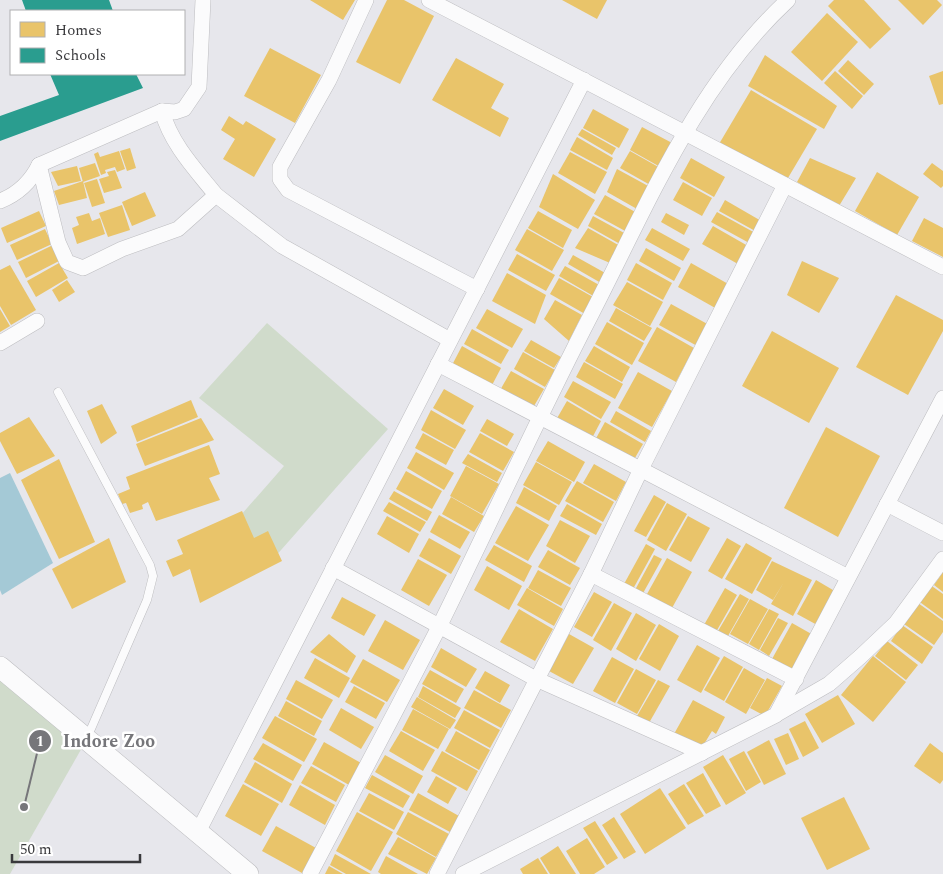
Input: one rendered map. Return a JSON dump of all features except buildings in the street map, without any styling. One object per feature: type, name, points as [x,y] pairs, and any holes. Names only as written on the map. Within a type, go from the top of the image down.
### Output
[{"type":"street","points":[[0,201],[14,195],[32,178],[38,165],[162,111],[175,112],[184,109],[199,87],[203,0]]},
{"type":"street","points":[[366,0],[329,80],[280,167],[280,179],[288,190],[476,289]]},
{"type":"street","points":[[429,0],[943,267]]},
{"type":"street","points":[[310,874],[438,627],[538,416],[684,133],[729,65],[765,21],[788,0]]},
{"type":"street","points":[[198,832],[584,80]]},
{"type":"street","points":[[162,111],[166,127],[180,150],[216,195],[282,246],[450,340]]},
{"type":"street","points":[[38,165],[58,242],[67,262],[83,268],[122,249],[178,229],[216,195]]},
{"type":"street","points":[[437,874],[591,574],[641,469],[785,185]]},
{"type":"street","points":[[0,343],[38,321]]},
{"type":"street","points":[[438,364],[848,577]]},
{"type":"street","points":[[776,715],[943,398]]},
{"type":"street","points":[[887,504],[943,533]]},
{"type":"street","points":[[463,874],[776,715],[829,684],[896,622],[943,559]]},
{"type":"street","points":[[333,568],[536,679],[702,753]]},
{"type":"street","points":[[591,574],[796,679]]},
{"type":"street","points":[[0,667],[248,874]]},
{"type":"lane","points":[[58,392],[146,557],[153,576],[147,600],[86,739]]},
{"type":"green space","points":[[267,323],[388,429],[266,567],[226,532],[284,466],[199,398]]},
{"type":"green space","points":[[0,667],[87,739],[10,874],[0,874]]},
{"type":"water","points":[[10,473],[53,563],[2,595],[0,590],[0,478]]},
{"type":"place","name":"Indore Zoo","points":[[24,807]]}]
